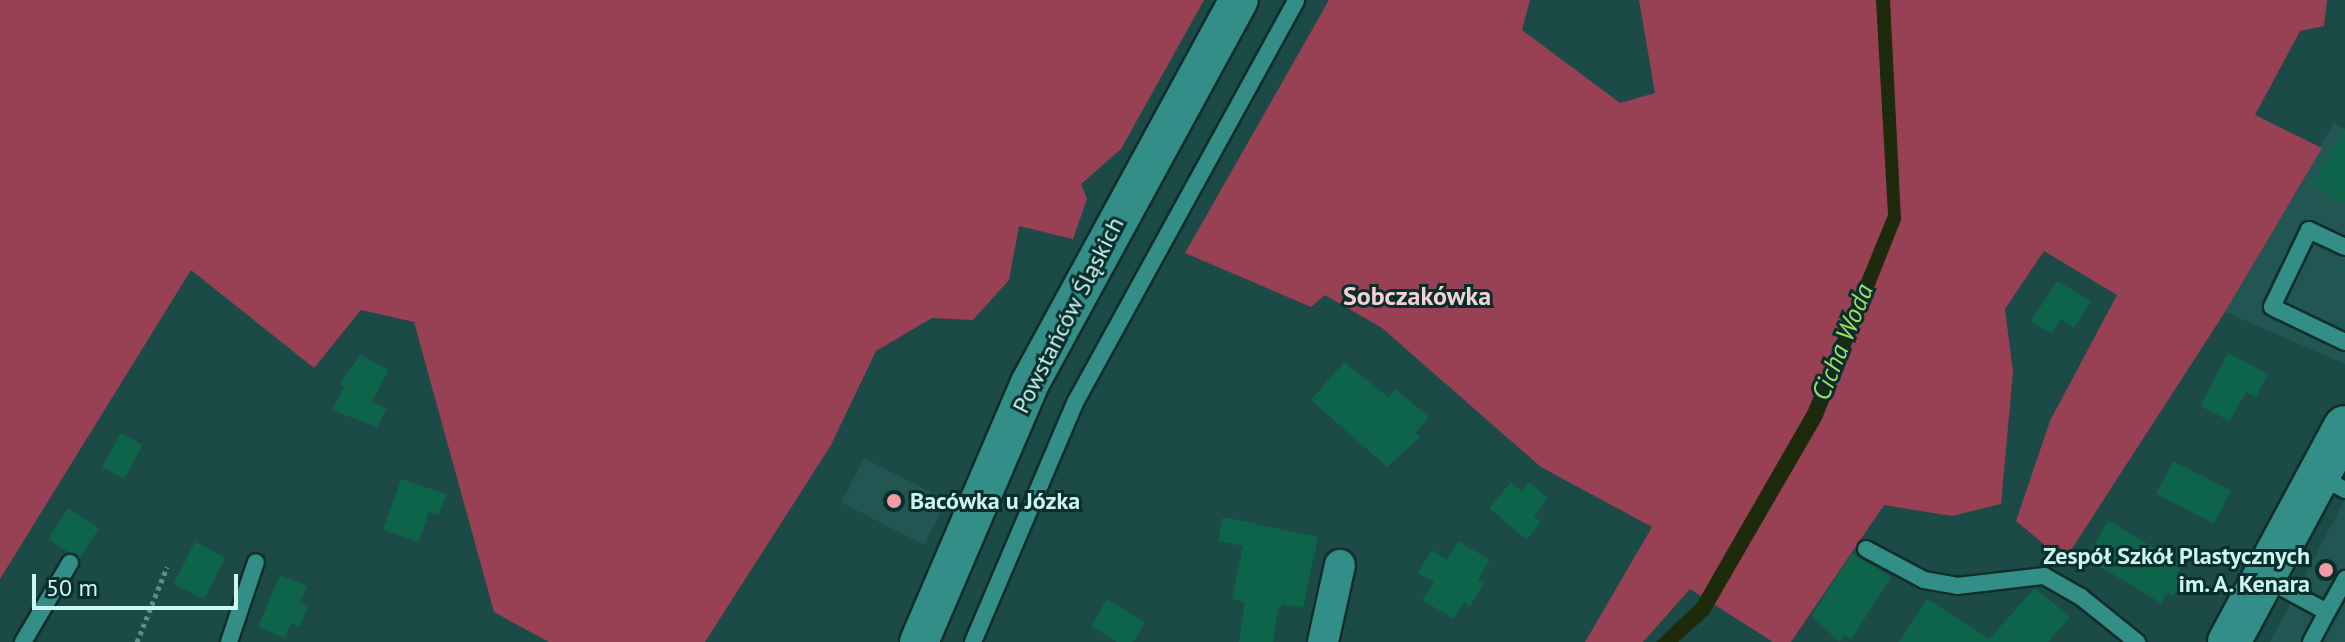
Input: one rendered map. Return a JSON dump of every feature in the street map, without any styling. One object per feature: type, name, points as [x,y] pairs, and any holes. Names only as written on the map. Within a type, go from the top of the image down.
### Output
[{"type":"main road","points":[[2229,642],[2264,578],[2332,483],[2345,427]]},
{"type":"street","name":"Powstańców Śląskich","points":[[919,642],[1030,383],[1239,0]]},
{"type":"street","points":[[1323,642],[1340,565]]},
{"type":"lane","points":[[973,642],[1076,401],[1296,0]]},
{"type":"lane","points":[[2345,247],[2309,230],[2272,307],[2345,342]]},
{"type":"lane","points":[[1866,549],[1924,580],[1957,586],[2044,576],[2081,597],[2137,642]]},
{"type":"lane","points":[[229,642],[256,562]]},
{"type":"lane","points":[[23,642],[70,563]]},
{"type":"lane","points":[[2264,578],[2327,612]]},
{"type":"lane","points":[[2311,642],[2345,579]]},
{"type":"path","points":[[137,642],[167,567]]},
{"type":"shaded area","points":[[0,0],[1204,0],[1121,149],[1081,184],[1087,199],[1073,239],[1019,226],[1009,280],[973,320],[932,318],[876,351],[831,445],[705,642],[549,642],[494,612],[414,322],[361,310],[314,368],[191,270],[0,579]]},
{"type":"shaded area","points":[[1329,0],[1530,0],[1522,30],[1620,103],[1655,93],[1639,0],[2327,0],[2324,26],[2300,31],[2255,115],[2322,148],[2225,312],[2064,561],[2016,521],[2050,421],[2117,295],[2044,251],[2005,309],[2013,372],[2001,504],[1952,516],[1884,505],[1791,642],[1773,642],[1690,589],[1643,642],[1585,642],[1652,527],[1541,467],[1382,328],[1325,295],[1311,307],[1185,253]]},
{"type":"shaded area","points":[[2334,122],[2345,129],[2345,364],[2225,312]]},
{"type":"shaded area","name":"Bacówka u Józka","points":[[864,458],[947,500],[924,545],[841,503]]},
{"type":"shaded area","name":"Zespół Szkół Plastycznych im. A. Kenara","points":[[2345,499],[2345,642],[2270,642]]},
{"type":"water","name":"Cicha Woda","points":[[1876,0],[1890,0],[1901,220],[1822,419],[1709,614],[1678,642],[1656,642],[1697,603],[1808,410],[1888,215]]},
{"type":"building","points":[[2345,128],[2345,204],[2312,184]]},
{"type":"building","points":[[2057,281],[2091,301],[2074,328],[2061,319],[2052,334],[2031,321]]},
{"type":"building","points":[[2228,353],[2268,374],[2256,397],[2246,392],[2230,421],[2200,406]]},
{"type":"building","points":[[361,355],[389,370],[372,401],[387,409],[377,427],[332,410],[344,387],[339,384]]},
{"type":"building","points":[[1344,362],[1388,397],[1395,389],[1429,417],[1415,433],[1420,437],[1387,467],[1311,400]]},
{"type":"building","points":[[121,433],[143,445],[124,479],[102,467]]},
{"type":"building","points":[[2173,461],[2231,491],[2214,523],[2156,494]]},
{"type":"building","points":[[401,479],[446,494],[439,515],[429,512],[419,542],[383,530]]},
{"type":"building","points":[[1511,482],[1521,491],[1529,482],[1548,498],[1534,516],[1541,522],[1527,540],[1489,508]]},
{"type":"building","points":[[68,508],[99,528],[79,559],[48,539]]},
{"type":"building","points":[[1223,517],[1318,537],[1303,608],[1283,604],[1278,609],[1273,642],[1239,642],[1245,602],[1232,599],[1243,546],[1218,541]]},
{"type":"building","points":[[2108,520],[2182,565],[2177,573],[2183,576],[2173,596],[2167,593],[2161,603],[2087,559]]},
{"type":"building","points":[[1458,541],[1490,560],[1478,580],[1484,584],[1470,606],[1464,602],[1454,619],[1422,600],[1434,582],[1418,573],[1432,550],[1447,560]]},
{"type":"building","points":[[195,542],[225,557],[204,599],[174,584]]},
{"type":"building","points":[[1852,553],[1891,577],[1851,640],[1845,635],[1840,642],[1811,616]]},
{"type":"building","points":[[280,575],[307,586],[300,603],[308,606],[300,627],[291,623],[285,638],[258,627]]},
{"type":"building","points":[[2035,588],[2070,617],[2048,642],[1899,642],[1927,599],[1989,639]]},
{"type":"building","points":[[1107,599],[1145,622],[1133,642],[1117,642],[1091,626]]},
{"type":"place","name":"Bacówka u Józka","points":[[894,501]]},
{"type":"place","name":"Zespół Szkół Plastycznych im. A. Kenara","points":[[2326,570]]},
{"type":"district","name":"Sobczakówka","points":[[1417,296]]}]
